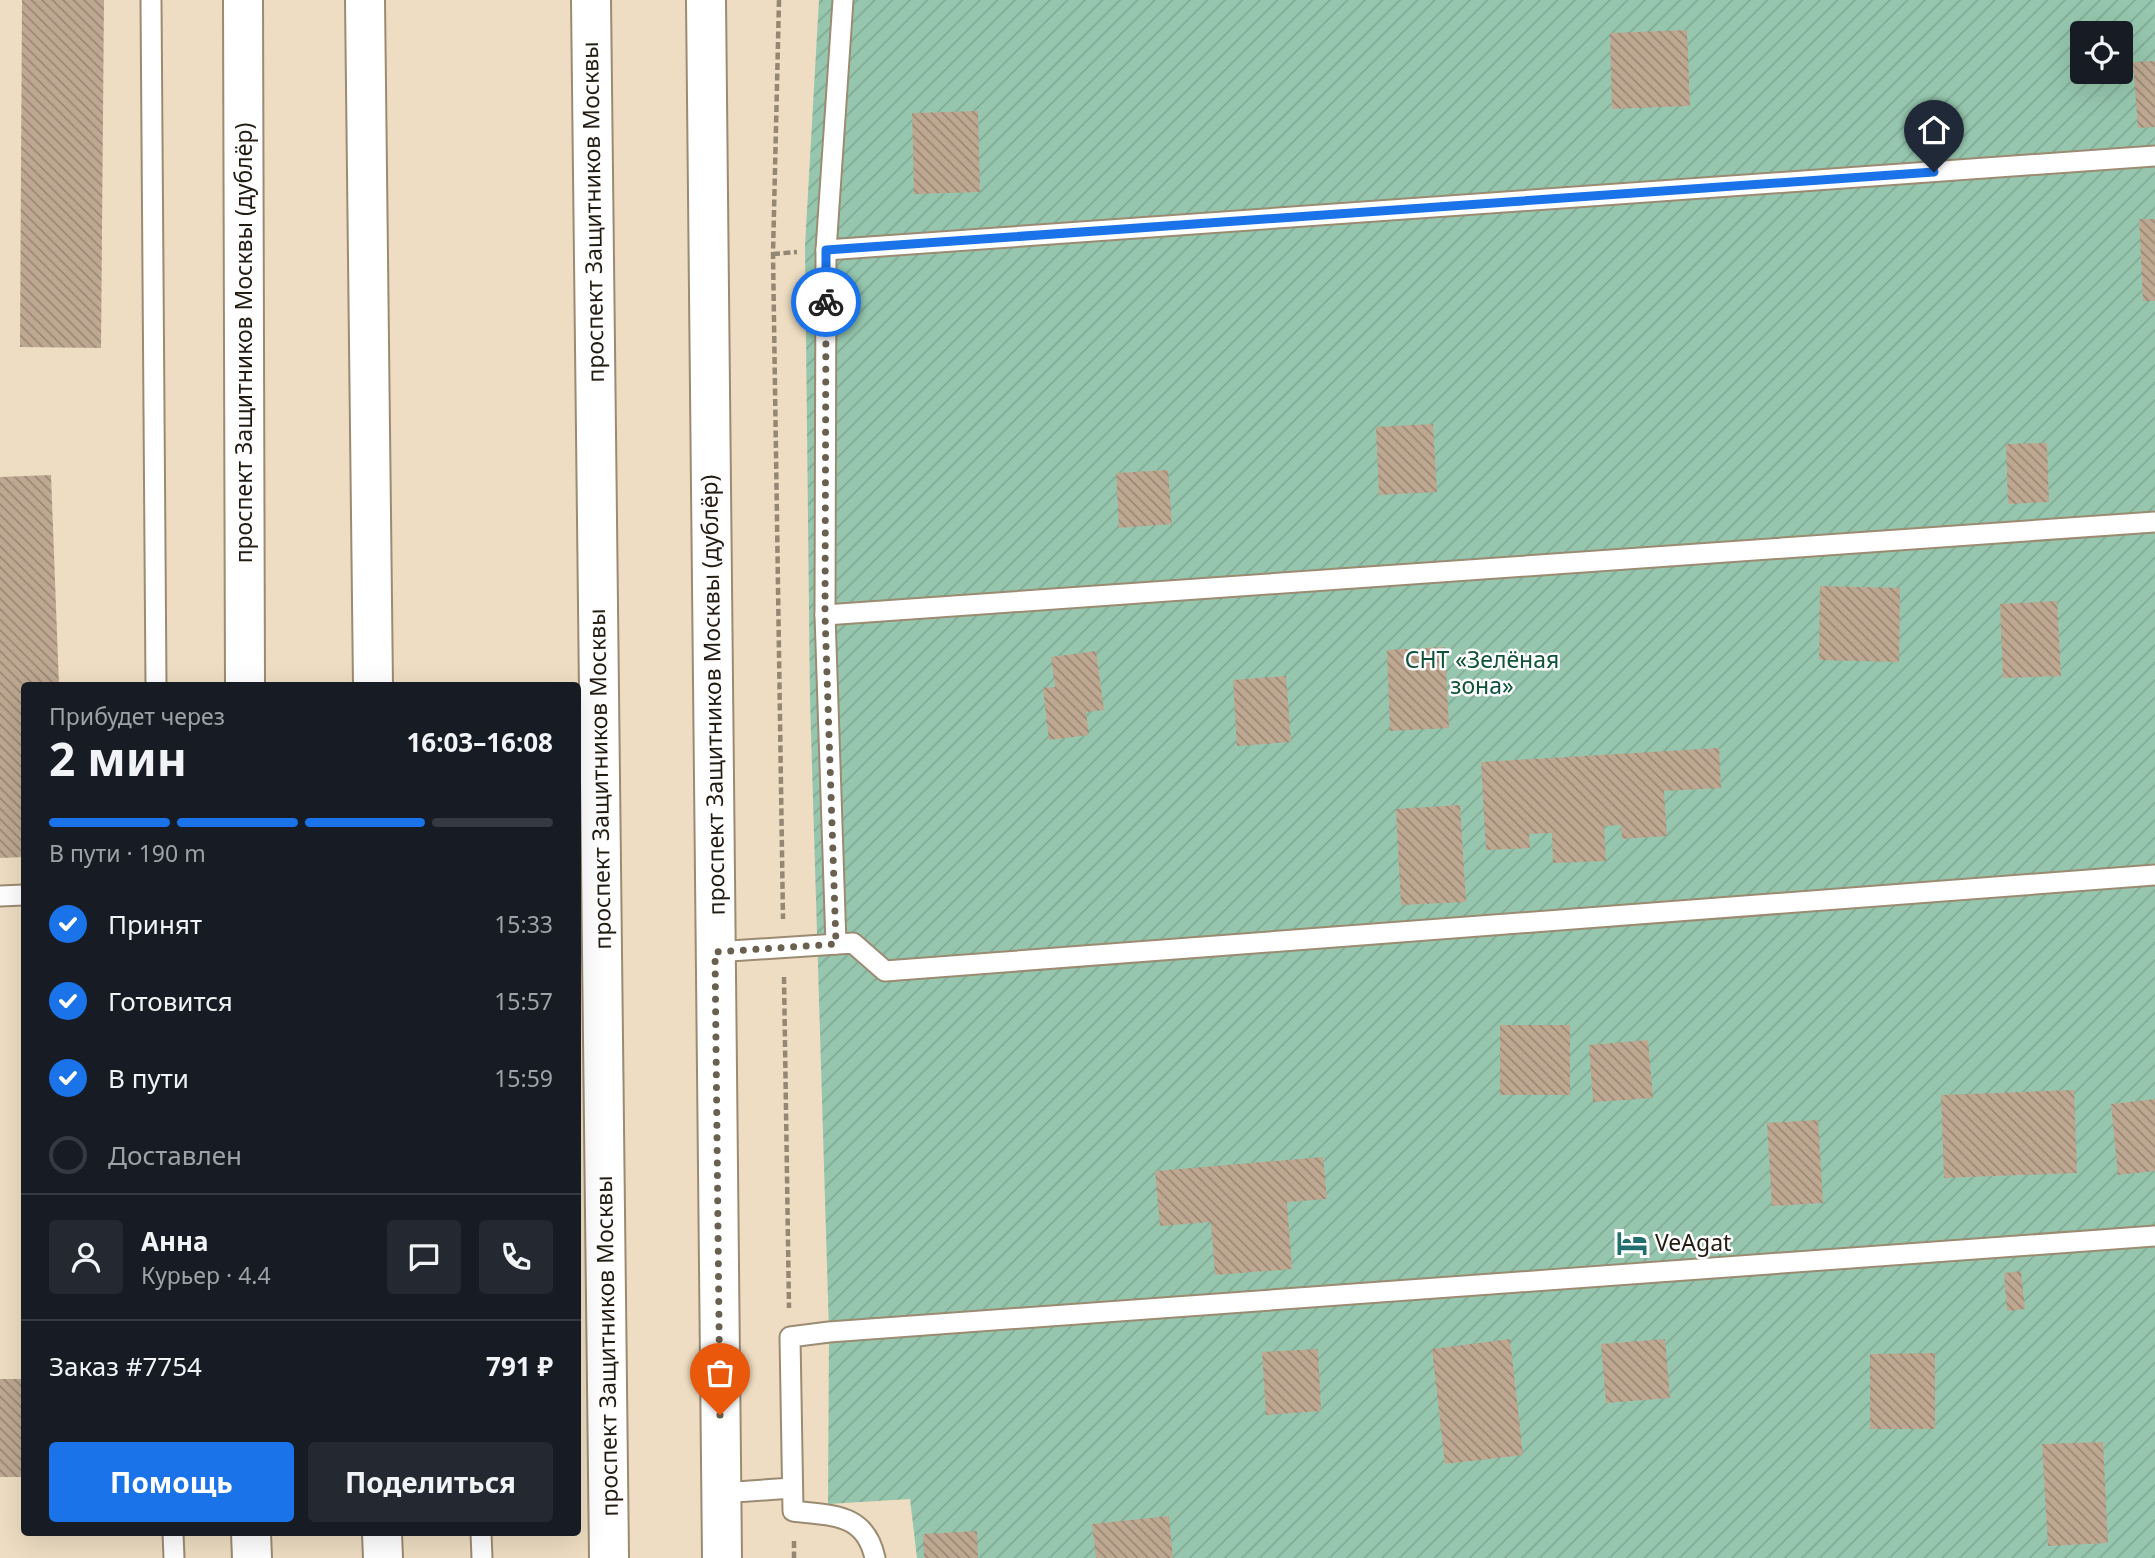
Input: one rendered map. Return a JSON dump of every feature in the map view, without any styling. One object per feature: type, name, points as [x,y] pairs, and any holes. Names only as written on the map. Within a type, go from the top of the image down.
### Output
[{"type":"street","name":"проспект Защитников Москвы (дублёр)","points":[[243,0],[245,682]]},
{"type":"street","points":[[365,0],[373,682]]},
{"type":"street","name":"проспект Защитников Москвы","points":[[591,0],[609,1558]]},
{"type":"street","name":"проспект Защитников Москвы (дублёр)","points":[[706,0],[722,1558]]},
{"type":"street","points":[[251,1536],[252,1558]]},
{"type":"street","points":[[382,1536],[383,1558]]},
{"type":"lane","points":[[151,0],[156,682]]},
{"type":"lane","points":[[836,944],[825,615],[826,250],[843,0]]},
{"type":"lane","points":[[826,250],[2155,156]]},
{"type":"lane","points":[[825,615],[2155,522]]},
{"type":"lane","points":[[715,952],[853,943],[885,971],[2155,875]]},
{"type":"lane","points":[[0,896],[21,894]]},
{"type":"lane","points":[[876,1558],[872,1543],[851,1520],[793,1511],[790,1337],[2155,1236]]},
{"type":"lane","points":[[721,1493],[792,1489]]},
{"type":"lane","points":[[173,1536],[174,1558]]},
{"type":"lane","points":[[481,1536],[482,1558]]},
{"type":"path","points":[[779,0],[773,254],[790,1337]]},
{"type":"green space","name":"СНТ «Зелёная зона»","points":[[819,0],[2155,0],[2155,1558],[917,1558],[910,1499],[828,1504],[829,1332],[810,700],[805,246]]},
{"type":"building","points":[[22,0],[104,0],[101,348],[20,347]]},
{"type":"building","points":[[1687,30],[1690,106],[1612,109],[1610,33]]},
{"type":"building","points":[[2155,61],[2155,127],[2138,128],[2133,62]]},
{"type":"building","points":[[978,111],[980,192],[914,194],[912,113]]},
{"type":"building","points":[[2139,219],[2155,219],[2155,301],[2143,301]]},
{"type":"building","points":[[1433,424],[1437,492],[1379,495],[1376,427]]},
{"type":"building","points":[[2047,443],[2049,502],[2008,504],[2006,444]]},
{"type":"building","points":[[1168,470],[1172,524],[1119,528],[1116,473]]},
{"type":"building","points":[[51,475],[59,682],[21,682],[21,857],[0,858],[0,477]]},
{"type":"building","points":[[1820,586],[1900,588],[1899,662],[1819,660]]},
{"type":"building","points":[[2057,601],[2061,676],[2003,678],[2000,604]]},
{"type":"building","points":[[1445,647],[1449,728],[1390,731],[1387,650]]},
{"type":"building","points":[[1096,651],[1104,710],[1086,712],[1089,735],[1049,740],[1043,688],[1055,687],[1051,657]]},
{"type":"building","points":[[1286,676],[1291,742],[1237,746],[1233,680]]},
{"type":"building","points":[[1719,748],[1721,788],[1664,791],[1667,836],[1622,839],[1621,825],[1604,826],[1606,861],[1553,863],[1552,833],[1529,834],[1530,848],[1486,850],[1481,762]]},
{"type":"building","points":[[1460,805],[1466,902],[1401,905],[1396,809]]},
{"type":"building","points":[[1500,1025],[1570,1025],[1570,1095],[1500,1095]]},
{"type":"building","points":[[1648,1040],[1653,1098],[1593,1102],[1589,1045]]},
{"type":"building","points":[[2074,1090],[2077,1173],[1944,1178],[1941,1095]]},
{"type":"building","points":[[2155,1099],[2155,1171],[2118,1175],[2111,1104]]},
{"type":"building","points":[[1818,1120],[1823,1203],[1772,1206],[1767,1123]]},
{"type":"building","points":[[1323,1157],[1327,1199],[1287,1202],[1292,1269],[1215,1275],[1211,1222],[1160,1226],[1155,1171]]},
{"type":"building","points":[[2021,1271],[2025,1309],[2007,1311],[2004,1273]]},
{"type":"building","points":[[1510,1339],[1523,1455],[1445,1464],[1432,1349]]},
{"type":"building","points":[[1665,1339],[1670,1398],[1606,1403],[1601,1344]]},
{"type":"building","points":[[1318,1349],[1321,1411],[1266,1415],[1262,1352]]},
{"type":"building","points":[[1935,1353],[1935,1429],[1870,1429],[1870,1354]]},
{"type":"building","points":[[0,1379],[21,1379],[21,1477],[0,1477]]},
{"type":"building","points":[[2103,1442],[2108,1543],[2048,1546],[2042,1444]]},
{"type":"building","points":[[1169,1516],[1173,1558],[1096,1558],[1092,1524]]},
{"type":"building","points":[[977,1531],[978,1558],[924,1558],[923,1534]]},
{"type":"way so far","points":[[720,1415],[715,952],[836,944],[825,615],[826,302]]},
{"type":"place","name":"VeAgat","points":[[1632,1243]]},
{"type":"route","points":[[826,302],[826,250],[1934,172]]}]
